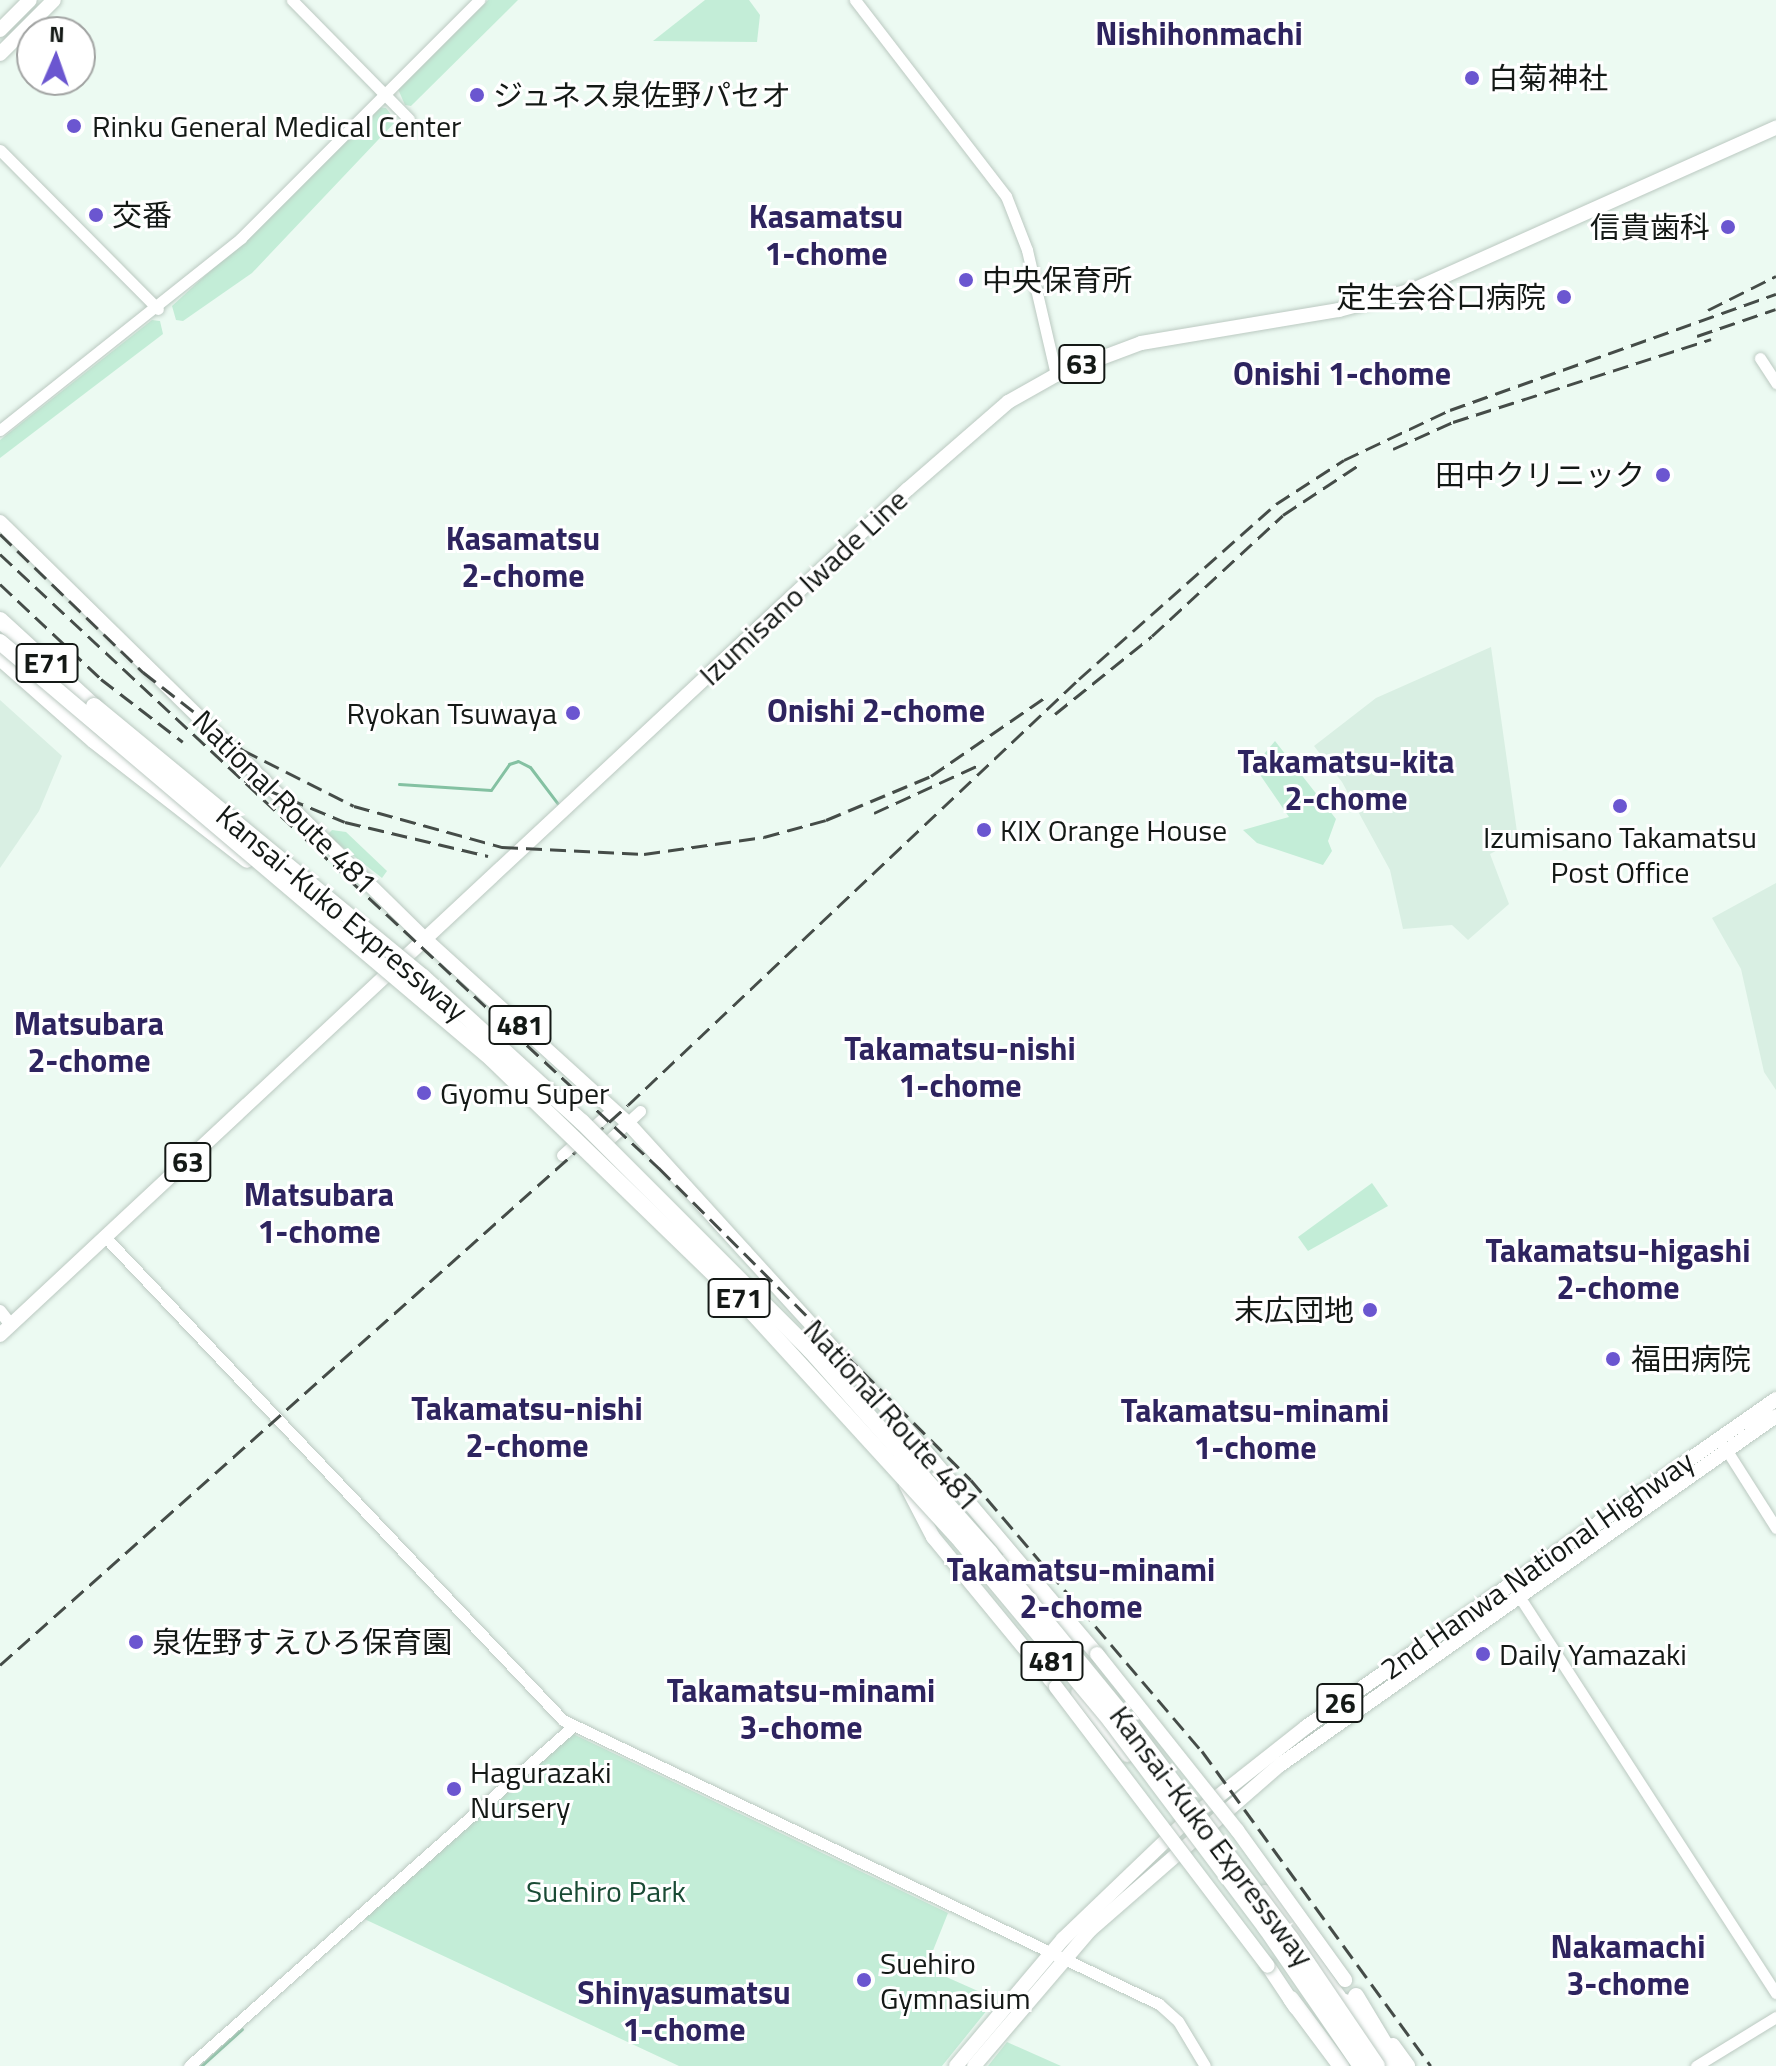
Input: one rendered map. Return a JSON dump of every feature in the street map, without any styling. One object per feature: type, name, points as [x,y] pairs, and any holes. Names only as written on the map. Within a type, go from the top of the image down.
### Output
[{"type":"highway","name":"Kansai-Kuko Expressway","points":[[0,620],[115,724],[434,987],[602,1142],[810,1350],[961,1519],[1120,1712],[1291,1939],[1377,2066]]},
{"type":"highway","name":"Kansai-Kuko Expressway","points":[[0,642],[492,1059],[622,1180],[781,1342],[986,1569],[1111,1721],[1266,1928],[1359,2066]]},
{"type":"highway","points":[[1291,1999],[1341,2066]]},
{"type":"highway","points":[[1350,1999],[1397,2066]]},
{"type":"highway","points":[[1330,2026],[1351,2066]]},
{"type":"main road","points":[[0,30],[30,0]]},
{"type":"main road","points":[[0,54],[54,0]]},
{"type":"main road","name":"Izumisano Iwade Line","points":[[5,1330],[390,976],[988,416],[1056,375],[1141,343],[1339,310],[1413,290],[1776,128]]},
{"type":"main road","name":"National Route 481","points":[[0,522],[426,940],[628,1123],[949,1479],[1097,1654],[1237,1830],[1345,1980],[1350,1999],[1408,2066]]},
{"type":"main road","name":"National Route 481","points":[[0,659],[93,741],[390,976],[589,1157],[754,1320],[907,1486],[933,1537],[1056,1687],[1268,1966],[1333,2066]]},
{"type":"main road","points":[[0,1311],[5,1330]]},
{"type":"main road","name":"2nd Hanwa National Highway","points":[[956,2066],[1050,1953],[1182,1825],[1306,1727],[1514,1589],[1723,1444],[1776,1399]]},
{"type":"main road","name":"2nd Hanwa National Highway","points":[[1723,1444],[1776,1416]]},
{"type":"main road","name":"481","points":[[949,1479],[1350,1999],[1388,2066]]},
{"type":"main road","name":"481","points":[[907,1486],[1193,1839],[1359,2066]]},
{"type":"main road","name":"2nd Hanwa National Highway","points":[[974,2066],[1064,1960],[1193,1839],[1280,1765],[1514,1589]]},
{"type":"street","points":[[292,0],[409,119]]},
{"type":"street","points":[[0,430],[158,309],[241,238],[479,0]]},
{"type":"street","points":[[855,0],[1006,196],[1027,250],[1056,375]]},
{"type":"street","points":[[0,150],[158,309]]},
{"type":"street","points":[[1760,358],[1776,383]]},
{"type":"street","points":[[562,1155],[613,1109]]},
{"type":"street","points":[[589,1157],[640,1111]]},
{"type":"street","points":[[106,1238],[572,1727],[1170,2012],[1205,2066]]},
{"type":"street","points":[[1723,1444],[1776,1528]]},
{"type":"street","points":[[1514,1589],[1776,1993]]},
{"type":"street","points":[[189,2066],[572,1727]]},
{"type":"street","points":[[1696,2066],[1776,2017]]},
{"type":"shaded area","points":[[1491,647],[1518,839],[1490,854],[1509,904],[1468,940],[1452,925],[1403,929],[1390,870],[1342,782],[1314,746],[1376,698]]},
{"type":"shaded area","points":[[0,700],[62,756],[39,811],[0,868]]},
{"type":"shaded area","points":[[1776,883],[1776,1090],[1764,1072],[1741,969],[1712,918]]},
{"type":"green space","points":[[488,0],[518,0],[411,106],[405,105],[398,89]]},
{"type":"green space","points":[[705,0],[749,0],[760,15],[757,42],[653,41]]},
{"type":"green space","points":[[378,107],[386,108],[396,121],[252,273],[183,321],[176,320],[172,306],[292,196]]},
{"type":"green space","points":[[152,320],[160,321],[163,334],[0,458],[0,440]]},
{"type":"green space","points":[[1275,741],[1336,819],[1328,841],[1332,851],[1323,865],[1257,843],[1243,830],[1289,817],[1254,766]]},
{"type":"green space","points":[[332,830],[346,832],[387,871],[382,878],[327,835]]},
{"type":"green space","points":[[1372,1183],[1388,1206],[1308,1251],[1298,1237]]},
{"type":"green space","name":"Suehiro Park","points":[[569,1732],[948,1913],[926,1968],[996,1999],[942,2066],[679,2066],[360,1917]]},
{"type":"green space","points":[[1007,2042],[1061,2066],[988,2066]]},
{"type":"waterway","points":[[399,784],[491,790],[509,764],[518,761],[530,767],[558,804]]},
{"type":"waterway","points":[[201,2066],[242,2029]]},
{"type":"railway","points":[[1708,310],[1776,276]]},
{"type":"railway","points":[[0,1665],[628,1105],[1079,679],[1276,504],[1344,460],[1450,410],[1776,294]]},
{"type":"railway","points":[[1697,336],[1776,309]]},
{"type":"railway","points":[[1393,449],[1453,422],[1711,339]]},
{"type":"railway","points":[[1055,714],[1152,636],[1283,515],[1357,466]]},
{"type":"railway","points":[[0,534],[143,672],[243,750],[354,806],[502,847],[644,854],[764,837],[826,820],[931,776],[1047,696]]},
{"type":"railway","points":[[0,554],[659,1168],[971,1480],[1202,1751],[1431,2066]]},
{"type":"railway","points":[[0,584],[101,679],[183,742]]},
{"type":"railway","points":[[874,813],[979,765]]},
{"type":"railway","points":[[244,780],[345,822],[488,856]]},
{"type":"place","name":"白菊神社","points":[[1472,78]]},
{"type":"place","name":"ジュネス泉佐野パセオ","points":[[477,95]]},
{"type":"place","name":"Rinku General Medical Center","points":[[74,126]]},
{"type":"place","name":"交番","points":[[96,215]]},
{"type":"place","name":"信貴歯科","points":[[1728,227]]},
{"type":"place","name":"中央保育所","points":[[966,280]]},
{"type":"place","name":"定生会谷口病院","points":[[1564,297]]},
{"type":"place","name":"田中クリニック","points":[[1663,475]]},
{"type":"place","name":"Ryokan Tsuwaya","points":[[573,713]]},
{"type":"place","name":"Izumisano Takamatsu Post Office","points":[[1620,806]]},
{"type":"place","name":"KIX Orange House","points":[[984,830]]},
{"type":"place","name":"Gyomu Super","points":[[424,1093]]},
{"type":"place","name":"末広団地","points":[[1370,1310]]},
{"type":"place","name":"福田病院","points":[[1613,1359]]},
{"type":"place","name":"泉佐野すえひろ保育園","points":[[136,1642]]},
{"type":"place","name":"Daily Yamazaki","points":[[1483,1654]]},
{"type":"place","name":"Hagurazaki Nursery","points":[[454,1789]]},
{"type":"place","name":"Suehiro Gymnasium","points":[[864,1980]]},
{"type":"district","name":"Nishihonmachi","points":[[1199,33]]},
{"type":"district","name":"Kasamatsu 1-chome","points":[[826,236]]},
{"type":"district","name":"Onishi 1-chome","points":[[1342,373]]},
{"type":"district","name":"Kasamatsu 2-chome","points":[[523,558]]},
{"type":"district","name":"Onishi 2-chome","points":[[876,710]]},
{"type":"district","name":"Takamatsu-kita 2-chome","points":[[1346,780]]},
{"type":"district","name":"Matsubara 2-chome","points":[[89,1042]]},
{"type":"district","name":"Takamatsu-nishi 1-chome","points":[[960,1068]]},
{"type":"district","name":"Matsubara 1-chome","points":[[319,1214]]},
{"type":"district","name":"Takamatsu-higashi 2-chome","points":[[1618,1270]]},
{"type":"district","name":"Takamatsu-nishi 2-chome","points":[[527,1428]]},
{"type":"district","name":"Takamatsu-minami 1-chome","points":[[1255,1430]]},
{"type":"district","name":"Takamatsu-minami 2-chome","points":[[1081,1588]]},
{"type":"district","name":"Takamatsu-minami 3-chome","points":[[801,1710]]},
{"type":"district","name":"Nakamachi 3-chome","points":[[1628,1966]]},
{"type":"district","name":"Shinyasumatsu 1-chome","points":[[684,2012]]}]
